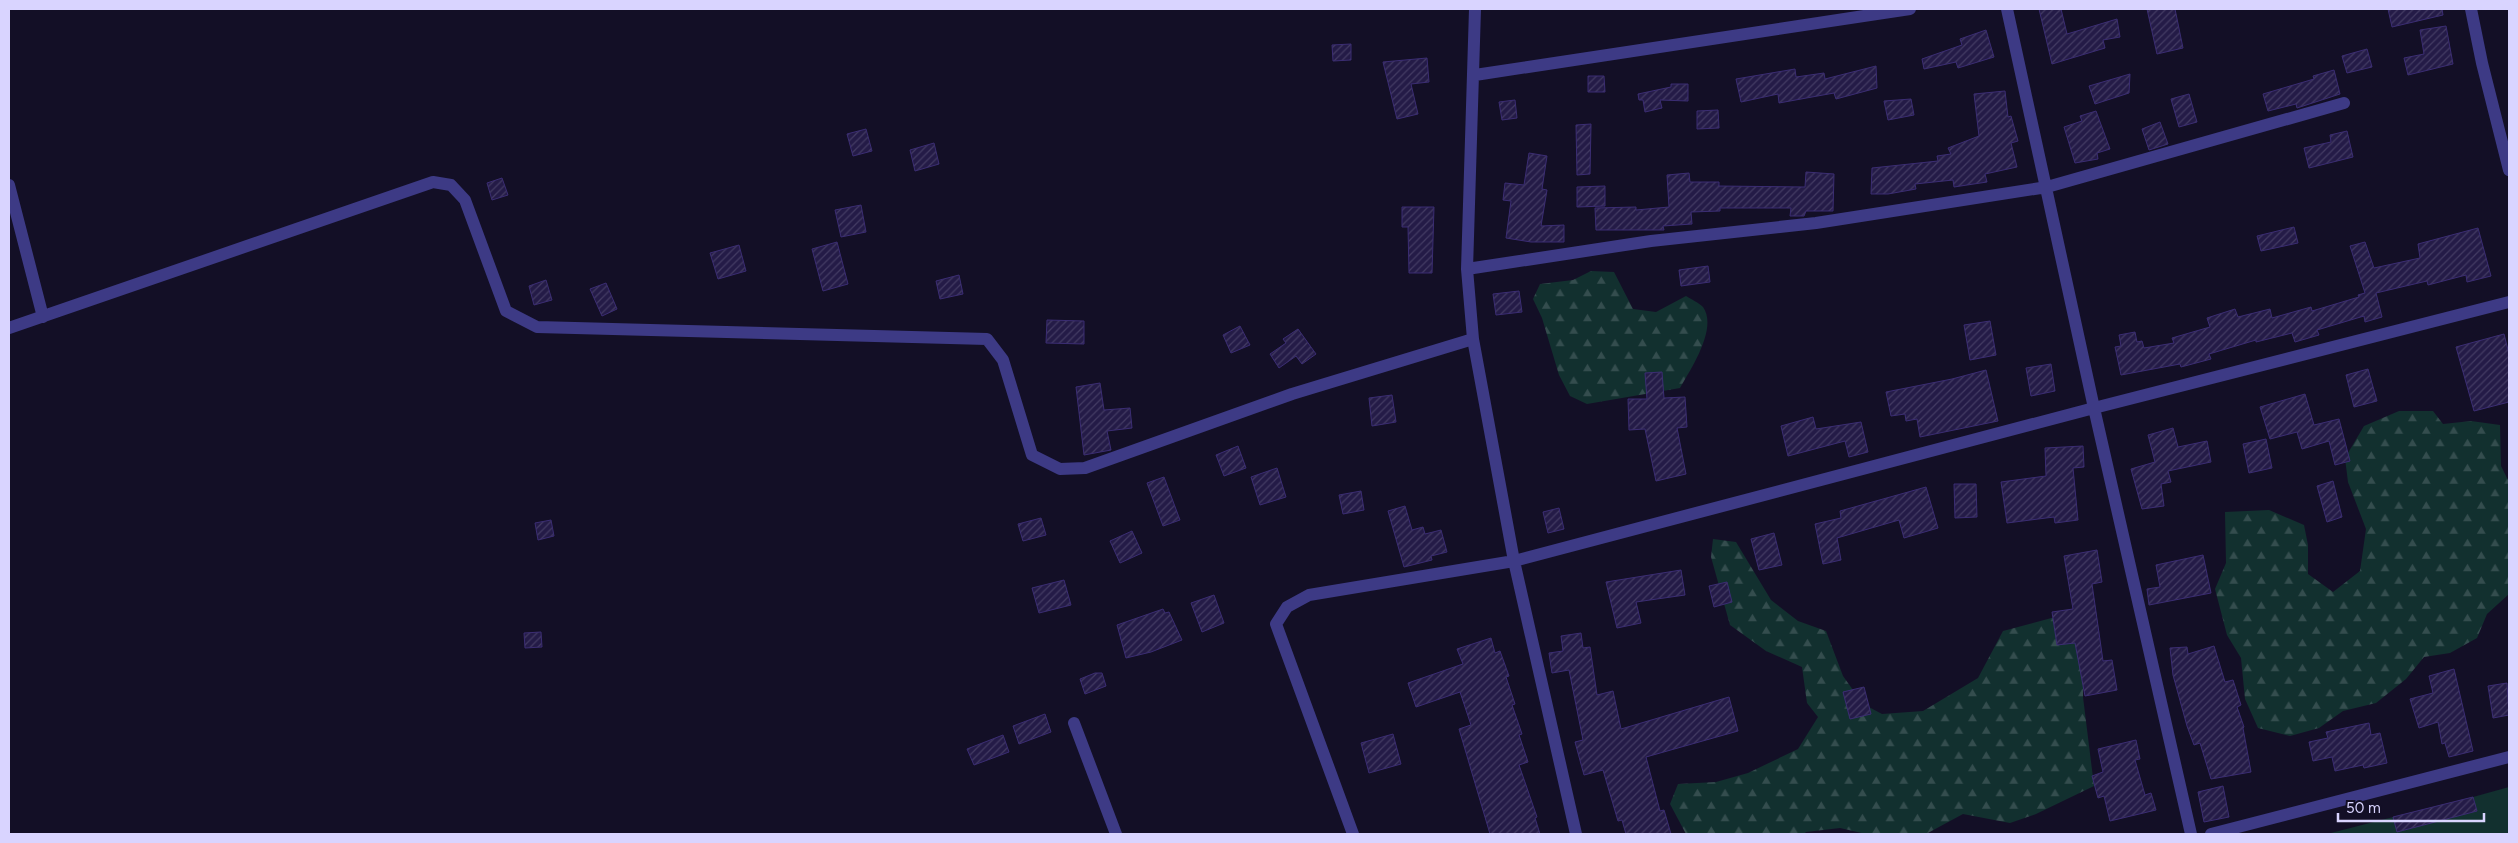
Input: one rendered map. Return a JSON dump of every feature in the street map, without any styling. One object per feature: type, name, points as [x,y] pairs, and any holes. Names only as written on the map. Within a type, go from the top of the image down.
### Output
[{"type":"street","points":[[1476,9],[1468,268],[1473,339],[1514,561],[1576,834]]},
{"type":"street","points":[[1474,75],[1910,9]]},
{"type":"street","points":[[2007,9],[2094,408],[2191,834]]},
{"type":"street","points":[[2471,9],[2482,63],[2509,170]]},
{"type":"street","points":[[1468,268],[1651,241],[1816,223],[2047,187],[2344,103]]},
{"type":"street","points":[[9,328],[433,182],[451,184],[465,200],[506,311],[537,327],[987,339],[1003,360],[1032,456],[1060,469],[1085,468],[1292,394],[1473,339]]},
{"type":"street","points":[[9,185],[43,317]]},
{"type":"street","points":[[1353,834],[1276,624],[1287,607],[1309,596],[1514,561],[2094,408],[2509,302]]},
{"type":"street","points":[[1074,723],[1116,834]]},
{"type":"street","points":[[2211,834],[2509,757]]},
{"type":"green space","points":[[1591,271],[1614,272],[1633,309],[1656,312],[1686,296],[1703,307],[1707,316],[1705,337],[1696,360],[1680,388],[1587,404],[1570,396],[1559,375],[1542,318],[1533,299],[1540,284],[1573,280]]},
{"type":"green space","points":[[2399,411],[2433,411],[2443,424],[2471,421],[2500,425],[2501,466],[2509,482],[2509,594],[2487,614],[2477,638],[2450,653],[2424,657],[2406,679],[2376,703],[2343,711],[2319,728],[2290,736],[2258,728],[2245,699],[2241,658],[2227,635],[2215,589],[2226,563],[2225,512],[2269,510],[2304,525],[2308,545],[2308,574],[2333,592],[2360,571],[2366,529],[2348,482],[2345,458],[2364,426]]},
{"type":"green space","points":[[1713,539],[1736,542],[1771,600],[1798,621],[1826,631],[1843,676],[1863,704],[1882,714],[1923,711],[1978,678],[2003,631],[2059,616],[2083,640],[2083,697],[2094,786],[2036,814],[2010,823],[1963,814],[1926,834],[1866,834],[1840,828],[1806,832],[1804,834],[1686,834],[1670,804],[1678,784],[1716,782],[1748,773],[1798,749],[1818,717],[1807,703],[1802,667],[1766,651],[1730,625],[1711,557]]},
{"type":"green space","points":[[2509,787],[2509,834],[2327,834],[2393,817],[2397,832],[2477,811],[2473,797]]},
{"type":"building","points":[[2039,9],[2061,9],[2067,34],[2117,19],[2120,37],[2103,40],[2105,48],[2052,64]]},
{"type":"building","points":[[2147,9],[2175,9],[2183,48],[2157,54]]},
{"type":"building","points":[[2388,9],[2442,9],[2443,15],[2392,27]]},
{"type":"building","points":[[2446,26],[2453,64],[2408,75],[2404,58],[2424,54],[2420,30]]},
{"type":"building","points":[[1986,30],[1994,57],[1958,68],[1956,62],[1924,69],[1922,59],[1962,45],[1960,39]]},
{"type":"building","points":[[1351,44],[1351,60],[1333,61],[1332,45]]},
{"type":"building","points":[[2367,49],[2372,67],[2347,73],[2342,56]]},
{"type":"building","points":[[1427,58],[1429,82],[1411,84],[1418,114],[1397,119],[1383,62]]},
{"type":"building","points":[[1876,66],[1877,88],[1836,99],[1834,93],[1779,103],[1778,94],[1741,102],[1736,79],[1795,69],[1796,77],[1824,73],[1825,79]]},
{"type":"building","points":[[2334,70],[2340,94],[2297,108],[2296,104],[2268,111],[2263,94],[2314,79],[2313,76]]},
{"type":"building","points":[[2130,74],[2129,93],[2095,104],[2089,86]]},
{"type":"building","points":[[1588,76],[1604,76],[1605,92],[1588,92]]},
{"type":"building","points":[[1671,84],[1688,84],[1688,101],[1660,100],[1662,108],[1645,112],[1643,100],[1639,100],[1638,94],[1671,87]]},
{"type":"building","points":[[2005,91],[2008,117],[2011,116],[2018,141],[2011,143],[2017,167],[1985,174],[1987,182],[1954,187],[1953,180],[1915,184],[1916,189],[1888,194],[1871,194],[1872,168],[1938,161],[1937,156],[1951,154],[1948,148],[1979,136],[1974,94]]},
{"type":"building","points":[[2189,94],[2197,122],[2179,127],[2171,99]]},
{"type":"building","points":[[1911,99],[1914,115],[1888,120],[1884,101]]},
{"type":"building","points":[[1515,100],[1517,118],[1502,120],[1499,102]]},
{"type":"building","points":[[1718,110],[1719,128],[1697,129],[1697,111]]},
{"type":"building","points":[[2096,111],[2110,149],[2097,153],[2098,159],[2075,163],[2064,127],[2082,121],[2080,116]]},
{"type":"building","points":[[2160,122],[2168,144],[2149,150],[2142,129]]},
{"type":"building","points":[[1591,124],[1590,174],[1577,175],[1576,125]]},
{"type":"building","points":[[866,129],[872,151],[853,156],[847,134]]},
{"type":"building","points":[[2347,131],[2353,157],[2309,168],[2304,148],[2331,142],[2330,135]]},
{"type":"building","points":[[934,143],[939,164],[915,171],[910,150]]},
{"type":"building","points":[[1529,153],[1547,156],[1542,189],[1547,190],[1541,226],[1564,225],[1564,242],[1531,242],[1506,238],[1511,201],[1503,200],[1505,183],[1524,185]]},
{"type":"building","points":[[1806,172],[1834,174],[1833,211],[1806,211],[1804,216],[1790,216],[1791,208],[1720,208],[1720,211],[1691,212],[1692,224],[1663,226],[1664,230],[1596,230],[1595,208],[1636,207],[1636,210],[1669,207],[1667,175],[1689,173],[1690,182],[1719,182],[1719,186],[1805,187]]},
{"type":"building","points":[[502,178],[508,195],[492,200],[487,183]]},
{"type":"building","points":[[1605,186],[1605,206],[1577,207],[1577,187]]},
{"type":"building","points":[[861,205],[866,232],[841,237],[835,210]]},
{"type":"building","points":[[1402,207],[1434,207],[1432,273],[1409,273],[1408,227],[1402,227]]},
{"type":"building","points":[[2294,227],[2298,243],[2261,251],[2257,236]]},
{"type":"building","points":[[2478,228],[2491,276],[2467,282],[2466,275],[2428,285],[2427,281],[2376,293],[2382,317],[2365,322],[2364,316],[2317,330],[2319,335],[2295,342],[2292,333],[2256,342],[2256,340],[2209,354],[2211,359],[2181,367],[2180,364],[2121,375],[2115,347],[2121,346],[2119,335],[2135,332],[2137,342],[2142,341],[2144,348],[2174,343],[2172,338],[2210,327],[2207,318],[2235,309],[2238,317],[2270,309],[2272,318],[2311,307],[2312,311],[2359,297],[2358,295],[2365,293],[2350,246],[2365,242],[2374,268],[2420,258],[2418,244]]},
{"type":"building","points":[[837,242],[848,284],[823,291],[812,249]]},
{"type":"building","points":[[739,245],[746,271],[718,279],[710,253]]},
{"type":"building","points":[[1708,266],[1710,282],[1681,286],[1679,270]]},
{"type":"building","points":[[959,275],[963,294],[940,299],[936,281]]},
{"type":"building","points":[[546,280],[552,300],[534,305],[529,286]]},
{"type":"building","points":[[606,283],[617,309],[602,316],[590,289]]},
{"type":"building","points":[[1519,291],[1522,312],[1496,315],[1493,294]]},
{"type":"building","points":[[1047,320],[1084,321],[1084,344],[1046,343]]},
{"type":"building","points":[[1990,321],[1996,355],[1970,360],[1964,325]]},
{"type":"building","points":[[1240,326],[1250,345],[1231,353],[1223,335]]},
{"type":"building","points":[[1298,329],[1316,354],[1302,364],[1296,356],[1279,368],[1270,354],[1286,343],[1283,339]]},
{"type":"building","points":[[2504,334],[2509,354],[2509,402],[2474,411],[2456,347]]},
{"type":"building","points":[[2051,364],[2055,391],[2031,396],[2026,368]]},
{"type":"building","points":[[2368,369],[2377,401],[2354,407],[2346,375]]},
{"type":"building","points":[[1986,370],[1998,421],[1920,437],[1917,419],[1906,421],[1905,414],[1891,416],[1886,392]]},
{"type":"building","points":[[1662,372],[1664,398],[1685,397],[1687,427],[1677,428],[1686,474],[1656,481],[1645,429],[1629,430],[1628,399],[1647,399],[1645,373]]},
{"type":"building","points":[[1100,383],[1104,410],[1130,408],[1132,428],[1107,431],[1111,450],[1084,455],[1076,387]]},
{"type":"building","points":[[2305,394],[2314,425],[2339,419],[2350,461],[2335,465],[2329,441],[2302,449],[2297,432],[2270,439],[2260,407]]},
{"type":"building","points":[[1392,395],[1396,422],[1372,426],[1369,398]]},
{"type":"building","points":[[1813,417],[1816,429],[1861,422],[1868,452],[1849,457],[1845,441],[1788,456],[1781,426]]},
{"type":"building","points":[[2173,428],[2178,447],[2207,441],[2211,462],[2168,471],[2171,482],[2161,484],[2164,506],[2142,509],[2131,469],[2155,462],[2148,435]]},
{"type":"building","points":[[2266,439],[2272,468],[2249,473],[2243,444]]},
{"type":"building","points":[[1238,446],[1246,468],[1224,476],[1216,455]]},
{"type":"building","points":[[2083,446],[2084,467],[2073,468],[2078,520],[2055,523],[2054,517],[2007,523],[2001,482],[2046,476],[2045,448]]},
{"type":"building","points":[[1277,468],[1286,497],[1260,505],[1251,477]]},
{"type":"building","points":[[1164,477],[1180,520],[1163,526],[1147,483]]},
{"type":"building","points":[[2333,481],[2342,517],[2327,522],[2317,486]]},
{"type":"building","points":[[1954,484],[1976,484],[1977,517],[1955,518]]},
{"type":"building","points":[[1926,487],[1938,528],[1904,538],[1899,520],[1837,538],[1841,560],[1823,564],[1815,524],[1841,518],[1840,511]]},
{"type":"building","points":[[1361,491],[1364,510],[1343,514],[1339,495]]},
{"type":"building","points":[[1405,506],[1412,530],[1423,527],[1425,534],[1441,530],[1447,552],[1431,556],[1432,560],[1404,567],[1388,511]]},
{"type":"building","points":[[1559,508],[1564,529],[1548,533],[1543,512]]},
{"type":"building","points":[[1041,518],[1046,535],[1023,541],[1018,524]]},
{"type":"building","points":[[551,520],[554,536],[538,540],[535,523]]},
{"type":"building","points":[[1132,531],[1142,553],[1120,563],[1110,541]]},
{"type":"building","points":[[1774,533],[1782,565],[1759,570],[1751,539]]},
{"type":"building","points":[[2097,550],[2102,582],[2092,584],[2103,661],[2112,660],[2117,690],[2085,696],[2075,643],[2057,645],[2052,612],[2073,609],[2064,556]]},
{"type":"building","points":[[2203,555],[2211,593],[2149,605],[2147,589],[2160,587],[2156,565]]},
{"type":"building","points":[[1681,570],[1685,595],[1636,602],[1641,623],[1617,628],[1606,582]]},
{"type":"building","points":[[1064,580],[1071,605],[1039,613],[1032,588]]},
{"type":"building","points":[[1727,582],[1732,602],[1714,607],[1709,586]]},
{"type":"building","points":[[1214,595],[1224,623],[1202,632],[1191,603]]},
{"type":"building","points":[[1163,609],[1165,613],[1169,612],[1182,640],[1151,652],[1126,658],[1117,625]]},
{"type":"building","points":[[541,632],[542,647],[525,648],[524,633]]},
{"type":"building","points":[[1581,633],[1583,648],[1590,647],[1597,695],[1613,691],[1621,729],[1729,697],[1738,731],[1646,757],[1660,811],[1664,810],[1671,834],[1626,834],[1622,820],[1618,821],[1603,770],[1584,775],[1575,742],[1583,740],[1569,670],[1552,673],[1549,653],[1563,651],[1561,636]]},
{"type":"building","points":[[1491,638],[1495,653],[1500,651],[1509,676],[1506,677],[1515,704],[1512,705],[1522,734],[1519,735],[1528,762],[1519,765],[1537,817],[1535,818],[1540,834],[1490,834],[1459,729],[1471,725],[1460,692],[1416,707],[1408,683],[1463,664],[1457,649]]},
{"type":"building","points":[[2214,646],[2225,682],[2233,680],[2241,705],[2237,707],[2244,727],[2251,772],[2211,779],[2200,743],[2194,745],[2187,726],[2173,675],[2170,648],[2187,647],[2188,654]]},
{"type":"building","points":[[2454,669],[2473,751],[2449,757],[2445,743],[2442,744],[2438,722],[2419,728],[2410,699],[2433,693],[2429,676]]},
{"type":"building","points":[[1095,673],[1102,673],[1106,686],[1085,694],[1080,679]]},
{"type":"building","points":[[2507,683],[2509,715],[2493,718],[2488,686]]},
{"type":"building","points":[[1864,687],[1871,714],[1850,719],[1843,692]]},
{"type":"building","points":[[1045,714],[1051,732],[1019,744],[1013,726]]},
{"type":"building","points":[[2369,723],[2371,735],[2380,733],[2387,763],[2364,768],[2363,765],[2335,771],[2332,757],[2313,761],[2309,742],[2328,738],[2326,732]]},
{"type":"building","points":[[1393,734],[1401,764],[1369,773],[1361,743]]},
{"type":"building","points":[[1003,735],[1009,752],[974,765],[967,749]]},
{"type":"building","points":[[2136,740],[2140,759],[2135,760],[2145,795],[2151,793],[2156,810],[2110,821],[2104,796],[2098,798],[2092,776],[2103,772],[2098,749]]},
{"type":"building","points":[[2223,786],[2229,817],[2204,822],[2198,792]]},
{"type":"building","points":[[2473,797],[2477,811],[2397,832],[2393,817]]}]
